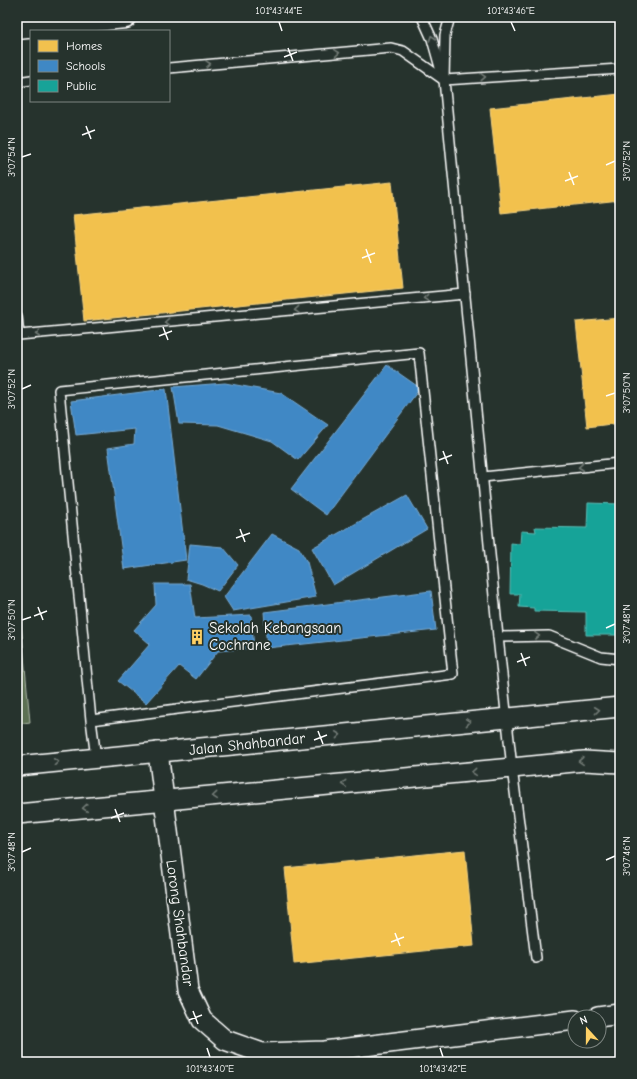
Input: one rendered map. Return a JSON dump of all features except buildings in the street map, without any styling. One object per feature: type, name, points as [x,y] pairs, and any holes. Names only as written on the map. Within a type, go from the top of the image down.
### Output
[{"type":"street","points":[[17,28],[125,17]]},
{"type":"street","name":"Jalan Shahbandar","points":[[17,766],[620,708]]},
{"type":"street","name":"Lorong Shahbandar","points":[[158,752],[188,990],[202,1020],[225,1040],[262,1053],[324,1051],[567,1021]]},
{"type":"street","points":[[17,814],[584,761],[620,763]]},
{"type":"street","points":[[607,1016],[620,1014]]},
{"type":"lane","points":[[422,17],[432,39],[444,80]]},
{"type":"lane","points":[[450,17],[445,35],[444,80],[498,637],[512,768],[517,796],[536,958]]},
{"type":"lane","points":[[170,68],[391,48],[402,51],[444,80],[620,69]]},
{"type":"lane","points":[[17,82],[30,80]]},
{"type":"lane","points":[[17,316],[19,335],[465,294]]},
{"type":"lane","points":[[91,720],[453,674],[419,353],[59,390],[91,720],[96,758]]},
{"type":"lane","points":[[483,477],[620,463]]},
{"type":"lane","points":[[498,637],[549,636],[601,657],[620,660]]},
{"type":"green space","points":[[17,579],[30,722],[17,724]]},
{"type":"place","name":"Sekolah Kebangsaan Cochrane","points":[[197,637]]}]
